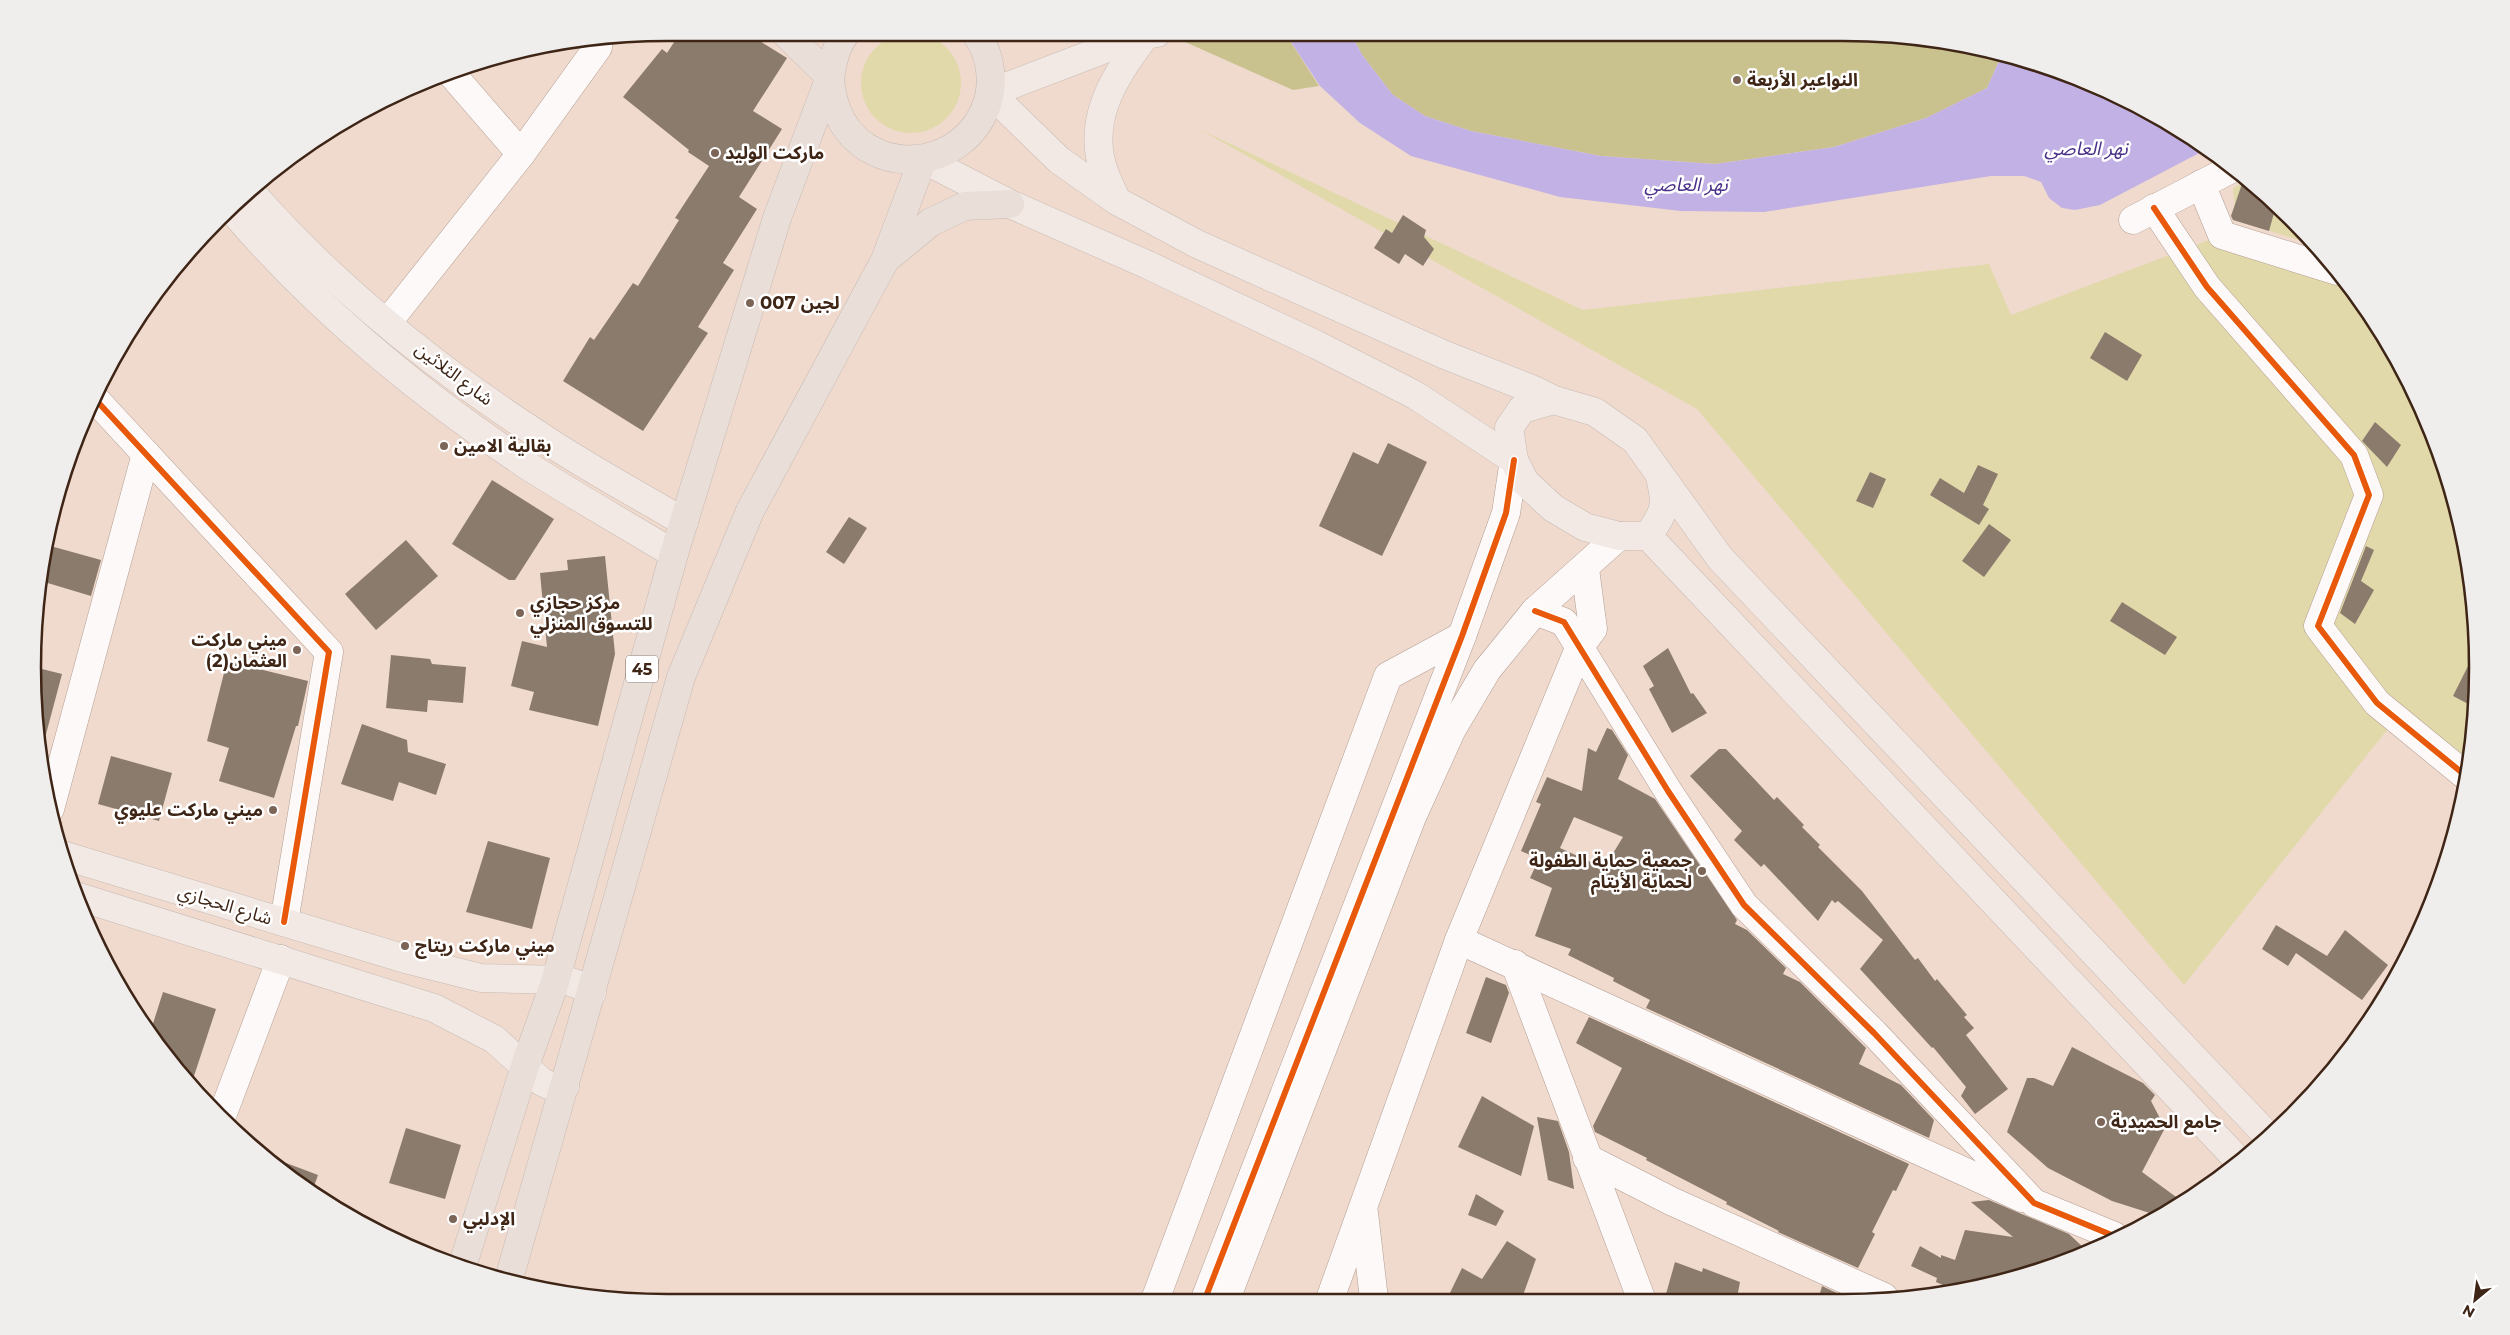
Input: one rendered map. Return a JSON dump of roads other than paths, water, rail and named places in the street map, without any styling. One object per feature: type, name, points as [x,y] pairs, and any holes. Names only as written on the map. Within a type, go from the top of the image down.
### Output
[{"type":"highway","points":[[793,41],[830,77]]},
{"type":"highway","points":[[842,41],[834,57],[830,77],[831,94],[839,116],[850,132],[865,146],[883,155],[896,158],[923,159],[942,154],[960,144],[974,130],[984,112],[990,93],[991,73],[987,53],[980,41]]},
{"type":"highway","name":"45","points":[[464,1260],[525,1066],[555,982],[674,554],[777,218],[830,77]]},
{"type":"highway","name":"45","points":[[511,1273],[566,1086],[681,677],[750,511],[885,260],[923,159]]},
{"type":"highway","points":[[885,260],[931,222],[965,206],[1010,204]]},
{"type":"main road","points":[[1133,41],[990,93],[1059,160],[1117,201],[1197,244],[1445,355],[1534,390],[1554,400],[1595,412],[1635,440],[1720,558],[2263,1131]]},
{"type":"main road","points":[[1117,201],[1102,165],[1098,131],[1106,96],[1124,63],[1145,41]]},
{"type":"main road","points":[[923,159],[1010,204],[1148,265],[1326,349],[1415,395],[1514,460]]},
{"type":"main road","name":"شارع الثلاثين","points":[[255,197],[319,264],[387,323],[456,378],[538,435],[684,522]]},
{"type":"main road","points":[[236,215],[299,282],[375,351],[442,405],[522,462],[674,554]]},
{"type":"main road","points":[[1554,400],[1522,410],[1509,428],[1514,460],[1525,482],[1553,508],[1585,527],[1619,536],[1648,536],[2234,1156]]},
{"type":"main road","points":[[1648,536],[1662,516],[1665,500],[1659,473]]},
{"type":"main road","name":"شارع الحجازي","points":[[71,858],[409,960],[481,978],[572,982],[592,994]]},
{"type":"main road","points":[[86,899],[434,1008],[494,1039],[525,1066],[533,1076],[542,1082],[551,1086],[566,1086]]},
{"type":"street","points":[[387,323],[521,154],[598,47]]},
{"type":"street","points":[[455,78],[521,154]]},
{"type":"street","points":[[2225,172],[2144,214],[2354,455],[2368,495],[2318,626],[2377,703],[2460,771]]},
{"type":"street","points":[[2201,184],[2222,235],[2323,267]]},
{"type":"street","points":[[100,404],[329,652],[284,922]]},
{"type":"street","points":[[54,794],[146,454]]},
{"type":"street","points":[[1207,1294],[1462,636],[1506,513],[1514,460]]},
{"type":"street","points":[[1228,1294],[1416,808],[1452,729],[1487,670],[1535,611],[1619,536]]},
{"type":"street","points":[[1332,1294],[1459,940],[1580,646],[1592,629],[1585,568]]},
{"type":"street","points":[[1535,611],[1564,622],[1668,791],[1744,905],[1874,1033],[2034,1203]]},
{"type":"street","points":[[1156,1294],[1388,676],[1462,636]]},
{"type":"street","points":[[1459,940],[2034,1203],[2109,1234]]},
{"type":"street","points":[[224,1109],[281,959]]},
{"type":"street","points":[[1515,964],[1639,1294]]},
{"type":"street","points":[[1587,1158],[1671,1201],[1874,1292]]},
{"type":"street","points":[[1364,1209],[1373,1294]]},
{"type":"water","name":"نهر العاصي","points":[[1290,41],[1355,41],[1363,56],[1393,95],[1425,116],[1471,131],[1601,156],[1715,164],[1834,147],[1926,118],[1987,88],[1998,63],[2001,62],[2044,74],[2119,106],[2156,125],[2199,153],[2100,205],[2075,210],[2062,208],[2049,198],[2041,182],[2024,176],[1991,176],[1764,212],[1681,211],[1560,197],[1411,156],[1360,123],[1320,86]]},
{"type":"place","name":"النواعير الأربعة","points":[[1737,80]]},
{"type":"place","name":"ماركت الوليد","points":[[715,153]]},
{"type":"place","name":"لجين 007","points":[[750,303]]},
{"type":"place","name":"بقالية الامين","points":[[444,446]]},
{"type":"place","name":"مركز حجازي للتسوق المنزلي","points":[[520,613]]},
{"type":"place","name":"ميني ماركت العثمان(2)","points":[[297,650]]},
{"type":"place","name":"ميني ماركت عليوي","points":[[273,810]]},
{"type":"place","name":"جمعية حماية الطفولة لحماية الأيتام","points":[[1702,871]]},
{"type":"place","name":"ميني ماركت ريتاج","points":[[405,946]]},
{"type":"place","name":"جامع الحميدية","points":[[2101,1122]]},
{"type":"place","name":"الإدلبي","points":[[453,1219]]}]
